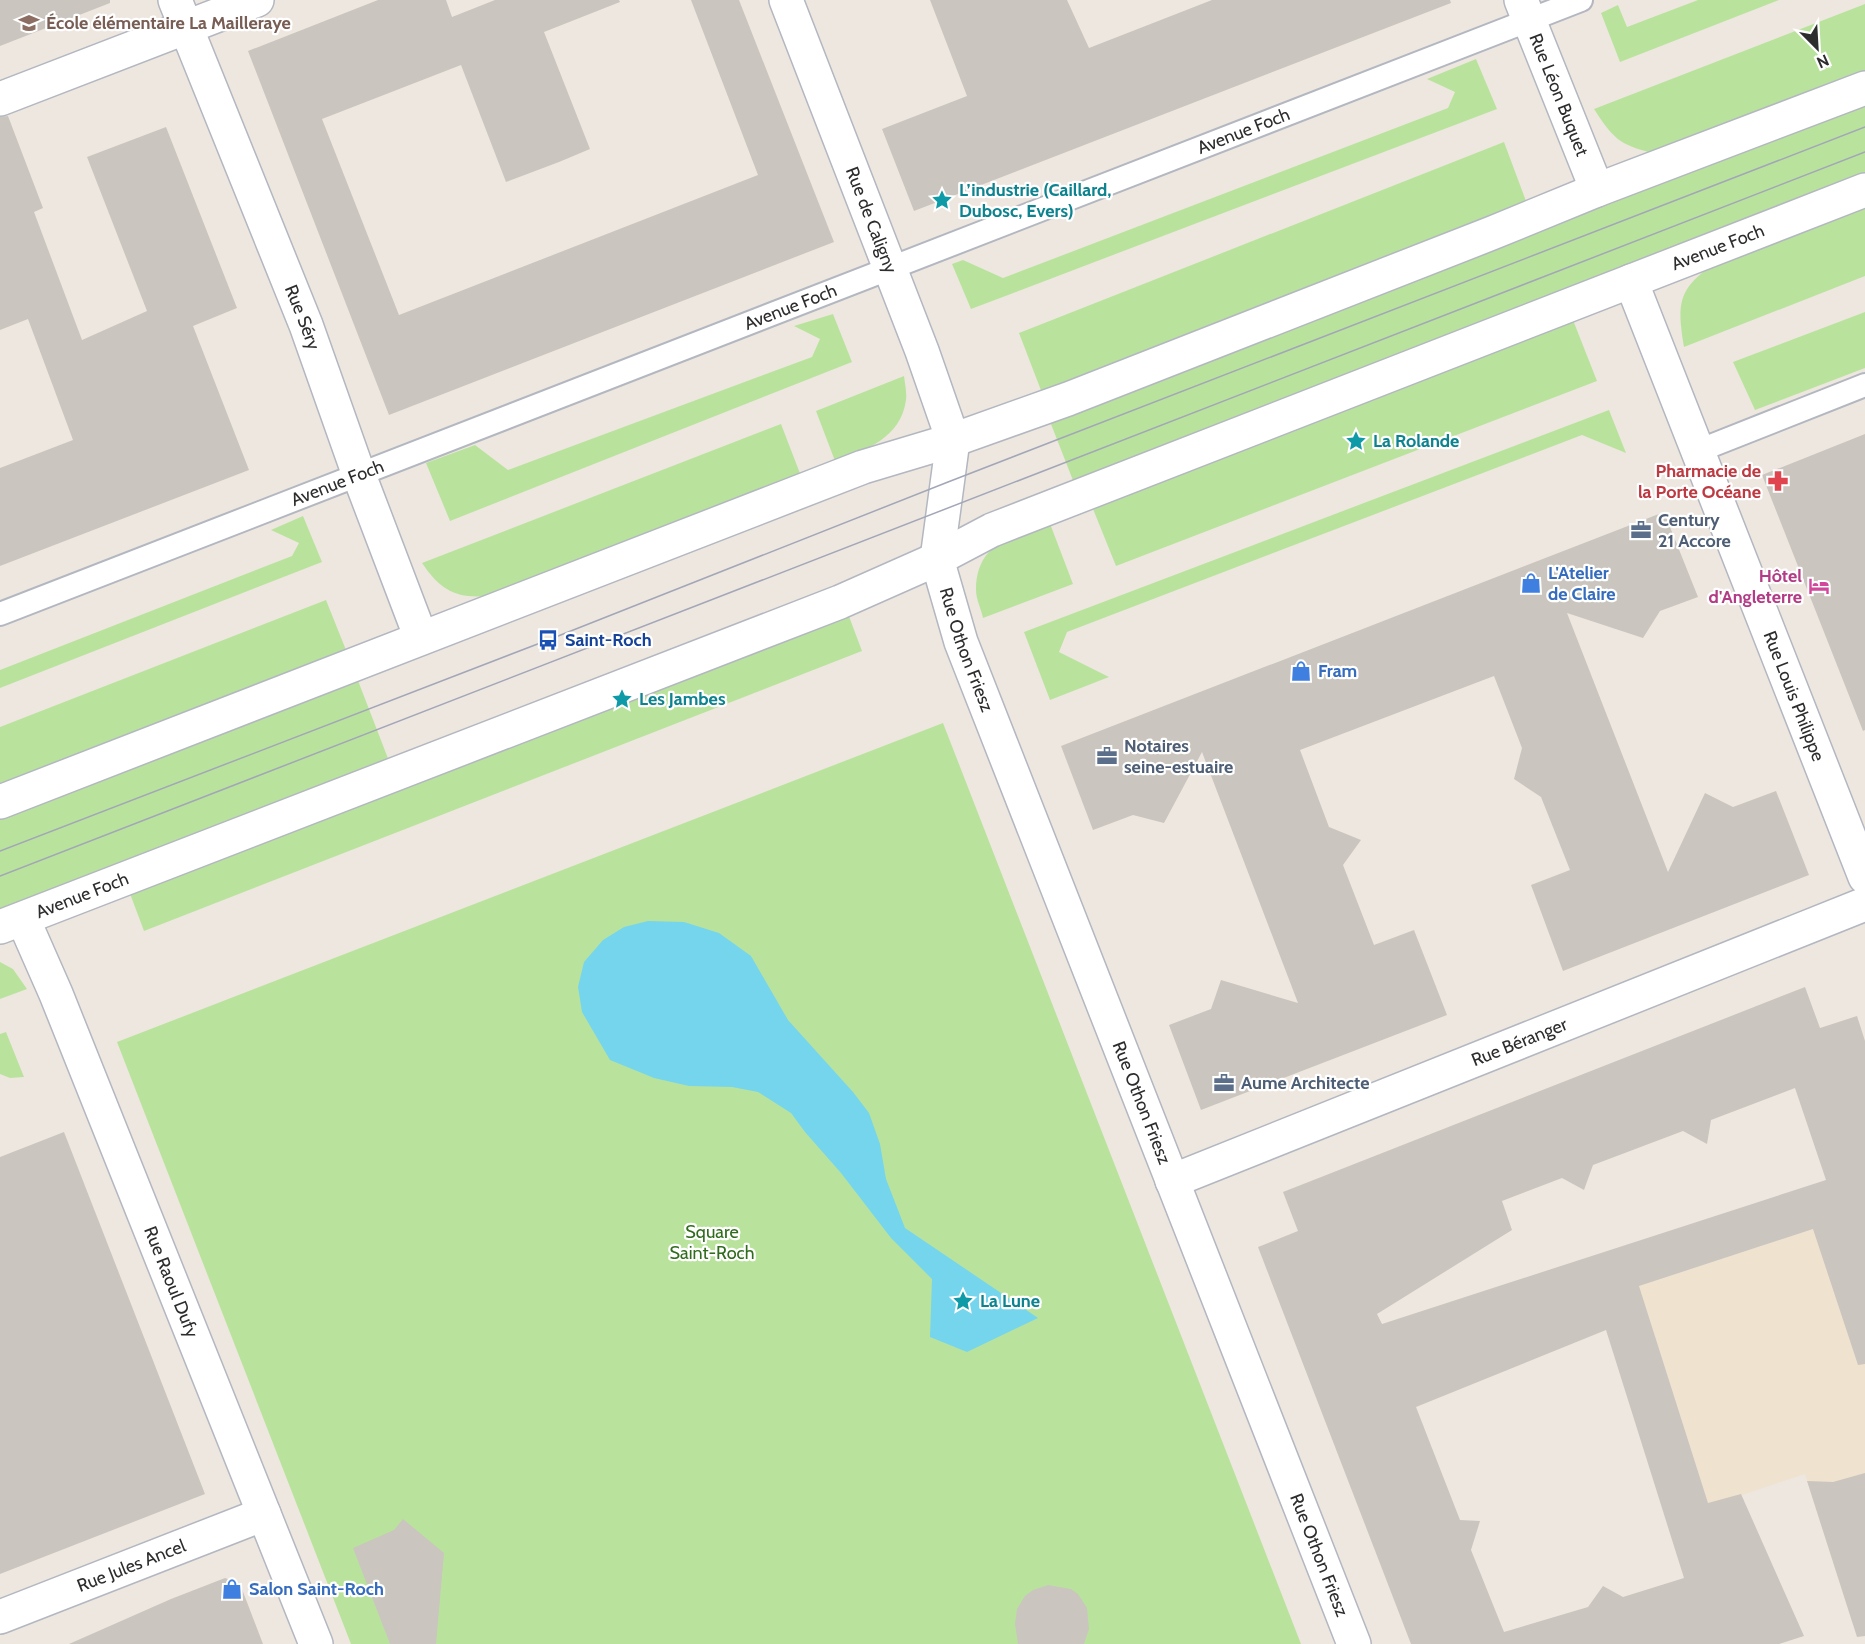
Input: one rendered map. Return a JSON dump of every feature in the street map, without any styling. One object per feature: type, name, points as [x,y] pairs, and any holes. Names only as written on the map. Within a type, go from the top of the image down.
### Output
[{"type":"street","points":[[0,99],[180,14],[256,0]]},
{"type":"street","name":"Rue de Caligny","points":[[786,0],[922,351],[953,440]]},
{"type":"street","name":"Rue Léon Buquet","points":[[1525,10],[1597,190]]},
{"type":"street","name":"Rue Séry","points":[[180,14],[306,325],[359,475],[421,638]]},
{"type":"street","points":[[0,802],[863,467],[953,440],[1059,402],[1597,190],[1865,88]]},
{"type":"street","name":"Avenue Foch","points":[[12,923],[840,602],[937,559],[992,530],[1865,190]]},
{"type":"street","name":"Rue Louis Philippe","points":[[1630,281],[1865,877]]},
{"type":"street","points":[[937,559],[953,440]]},
{"type":"street","name":"Rue Othon Friesz","points":[[937,559],[965,651],[1354,1644]]},
{"type":"street","name":"Rue Béranger","points":[[1172,1180],[1865,904]]},
{"type":"street","name":"Rue Raoul Dufy","points":[[12,923],[60,1005],[316,1644]]},
{"type":"street","name":"Rue Jules Ancel","points":[[0,1617],[264,1514]]},
{"type":"lane","name":"Avenue Foch","points":[[0,614],[890,268],[1525,10],[1581,0]]},
{"type":"lane","points":[[1698,452],[1865,386]]},
{"type":"shaded area","points":[[1865,1212],[1865,1618],[1852,1622],[1805,1474],[1742,1495],[1708,1503],[1639,1286]]},
{"type":"green space","points":[[1698,0],[1779,0],[1620,62],[1601,13],[1618,5],[1627,27]]},
{"type":"green space","points":[[1865,4],[1865,74],[1653,153],[1632,147],[1618,139],[1606,127],[1594,109]]},
{"type":"green space","points":[[1476,59],[1497,109],[971,309],[952,264],[963,260],[1003,278],[1448,108],[1455,92],[1427,79]]},
{"type":"green space","points":[[1865,102],[1865,176],[1074,483],[1049,419]]},
{"type":"green space","points":[[1504,142],[1526,201],[1513,211],[1042,393],[1019,333]]},
{"type":"green space","points":[[1865,204],[1865,276],[1684,347],[1680,318],[1681,306],[1688,287],[1706,270],[1719,260]]},
{"type":"green space","points":[[1865,312],[1865,368],[1755,410],[1733,362]]},
{"type":"green space","points":[[833,314],[852,362],[450,521],[426,463],[475,445],[508,470],[812,357],[820,339],[794,326]]},
{"type":"green space","points":[[1573,320],[1597,381],[1116,566],[1091,504]]},
{"type":"green space","points":[[904,376],[906,400],[903,413],[890,433],[870,447],[835,461],[816,411]]},
{"type":"green space","points":[[1609,410],[1626,453],[1582,435],[1067,632],[1059,652],[1109,677],[1050,700],[1024,632]]},
{"type":"green space","points":[[781,424],[801,476],[495,595],[472,596],[453,592],[437,581],[422,563]]},
{"type":"green space","points":[[303,516],[322,562],[0,688],[0,670],[292,556],[299,543],[271,530]]},
{"type":"green space","points":[[1049,521],[1073,584],[983,618],[976,590],[982,561],[999,543]]},
{"type":"green space","points":[[326,600],[346,650],[0,785],[0,727]]},
{"type":"green space","points":[[847,611],[862,651],[144,931],[129,891]]},
{"type":"green space","points":[[357,678],[389,761],[0,912],[0,815]]},
{"type":"green space","name":"Square Saint-Roch","points":[[943,723],[1301,1644],[351,1644],[117,1042]]},
{"type":"green space","points":[[0,962],[13,969],[27,989],[0,999]]},
{"type":"green space","points":[[6,1032],[24,1077],[10,1078],[0,1074],[0,1034]]},
{"type":"water","points":[[648,921],[684,922],[719,933],[751,956],[788,1020],[869,1113],[880,1144],[886,1179],[905,1228],[1038,1318],[967,1352],[930,1337],[932,1279],[891,1238],[791,1113],[758,1092],[732,1087],[689,1086],[654,1078],[610,1060],[582,1012],[578,987],[584,962],[603,940],[624,927]]},
{"type":"building","name":"École élémentaire La Mailleraye","points":[[0,0],[110,0],[110,3],[0,46]]},
{"type":"building","points":[[378,0],[446,0],[452,17],[495,0],[619,0],[620,2],[544,32],[590,149],[559,162],[506,182],[461,65],[322,119],[399,315],[758,175],[691,0],[739,0],[834,242],[389,415],[248,51]]},
{"type":"building","points":[[930,0],[1067,0],[1089,48],[1212,0],[1450,0],[1451,3],[914,211],[882,129],[967,96]]},
{"type":"building","points":[[8,116],[43,208],[34,212],[82,340],[147,311],[87,157],[166,127],[237,308],[193,326],[249,470],[0,566],[0,468],[73,440],[28,319],[0,330],[0,117]]},
{"type":"building","points":[[1865,434],[1865,730],[1863,731],[1762,475]]},
{"type":"building","points":[[1664,512],[1698,597],[1660,611],[1643,638],[1567,613],[1668,872],[1705,793],[1733,807],[1776,791],[1809,875],[1563,971],[1531,885],[1570,870],[1541,797],[1514,779],[1522,748],[1494,676],[1300,750],[1329,827],[1361,840],[1343,865],[1374,945],[1414,930],[1447,1015],[1201,1110],[1169,1025],[1211,1009],[1221,980],[1298,1003],[1202,752],[1164,823],[1133,815],[1093,830],[1061,746]]},
{"type":"building","points":[[1805,987],[1820,1028],[1857,1016],[1865,1041],[1865,1364],[1858,1365],[1813,1229],[1639,1286],[1708,1503],[1741,1494],[1804,1636],[1779,1644],[1411,1644],[1258,1247],[1298,1231],[1283,1192]],"holes":[[[1795,1088],[1826,1180],[1382,1324],[1377,1314],[1512,1230],[1502,1201],[1562,1178],[1584,1190],[1593,1165],[1683,1131],[1707,1144],[1711,1120]],[[1606,1330],[1684,1578],[1623,1597],[1603,1586],[1588,1607],[1504,1632],[1471,1550],[1480,1521],[1460,1520],[1416,1407]]]},
{"type":"building","points":[[64,1132],[205,1494],[0,1574],[0,1157]]},
{"type":"building","points":[[1865,1473],[1865,1636],[1857,1637],[1807,1481],[1833,1482]]},
{"type":"building","points":[[403,1519],[444,1553],[436,1644],[390,1644],[353,1548],[394,1530]]},
{"type":"building","points":[[225,1578],[240,1584],[263,1644],[69,1644],[171,1599]]},
{"type":"building","points":[[1048,1585],[1071,1589],[1078,1594],[1087,1608],[1089,1629],[1084,1644],[1018,1644],[1015,1624],[1017,1609],[1025,1596],[1033,1590]]},
{"type":"tram line","points":[[0,851],[1865,127]]},
{"type":"tram line","points":[[0,876],[1865,152]]},
{"type":"place","name":"École élémentaire La Mailleraye","points":[[29,23]]},
{"type":"place","name":"L’industrie (Caillard, Dubosc, Evers)","points":[[942,200]]},
{"type":"place","name":"La Rolande","points":[[1356,441]]},
{"type":"place","name":"Pharmacie de la Porte Océane","points":[[1778,481]]},
{"type":"place","name":"Century 21 Accore","points":[[1641,530]]},
{"type":"place","name":"L'Atelier de Claire","points":[[1531,583]]},
{"type":"place","name":"Hôtel d'Angleterre","points":[[1819,586]]},
{"type":"place","name":"Saint-Roch","points":[[548,640]]},
{"type":"place","name":"Fram","points":[[1301,671]]},
{"type":"place","name":"Les Jambes","points":[[622,699]]},
{"type":"place","name":"Notaires seine-estuaire","points":[[1107,756]]},
{"type":"place","name":"Aume Architecte","points":[[1224,1083]]},
{"type":"place","name":"La Lune","points":[[963,1301]]},
{"type":"place","name":"Salon Saint-Roch","points":[[232,1589]]}]
